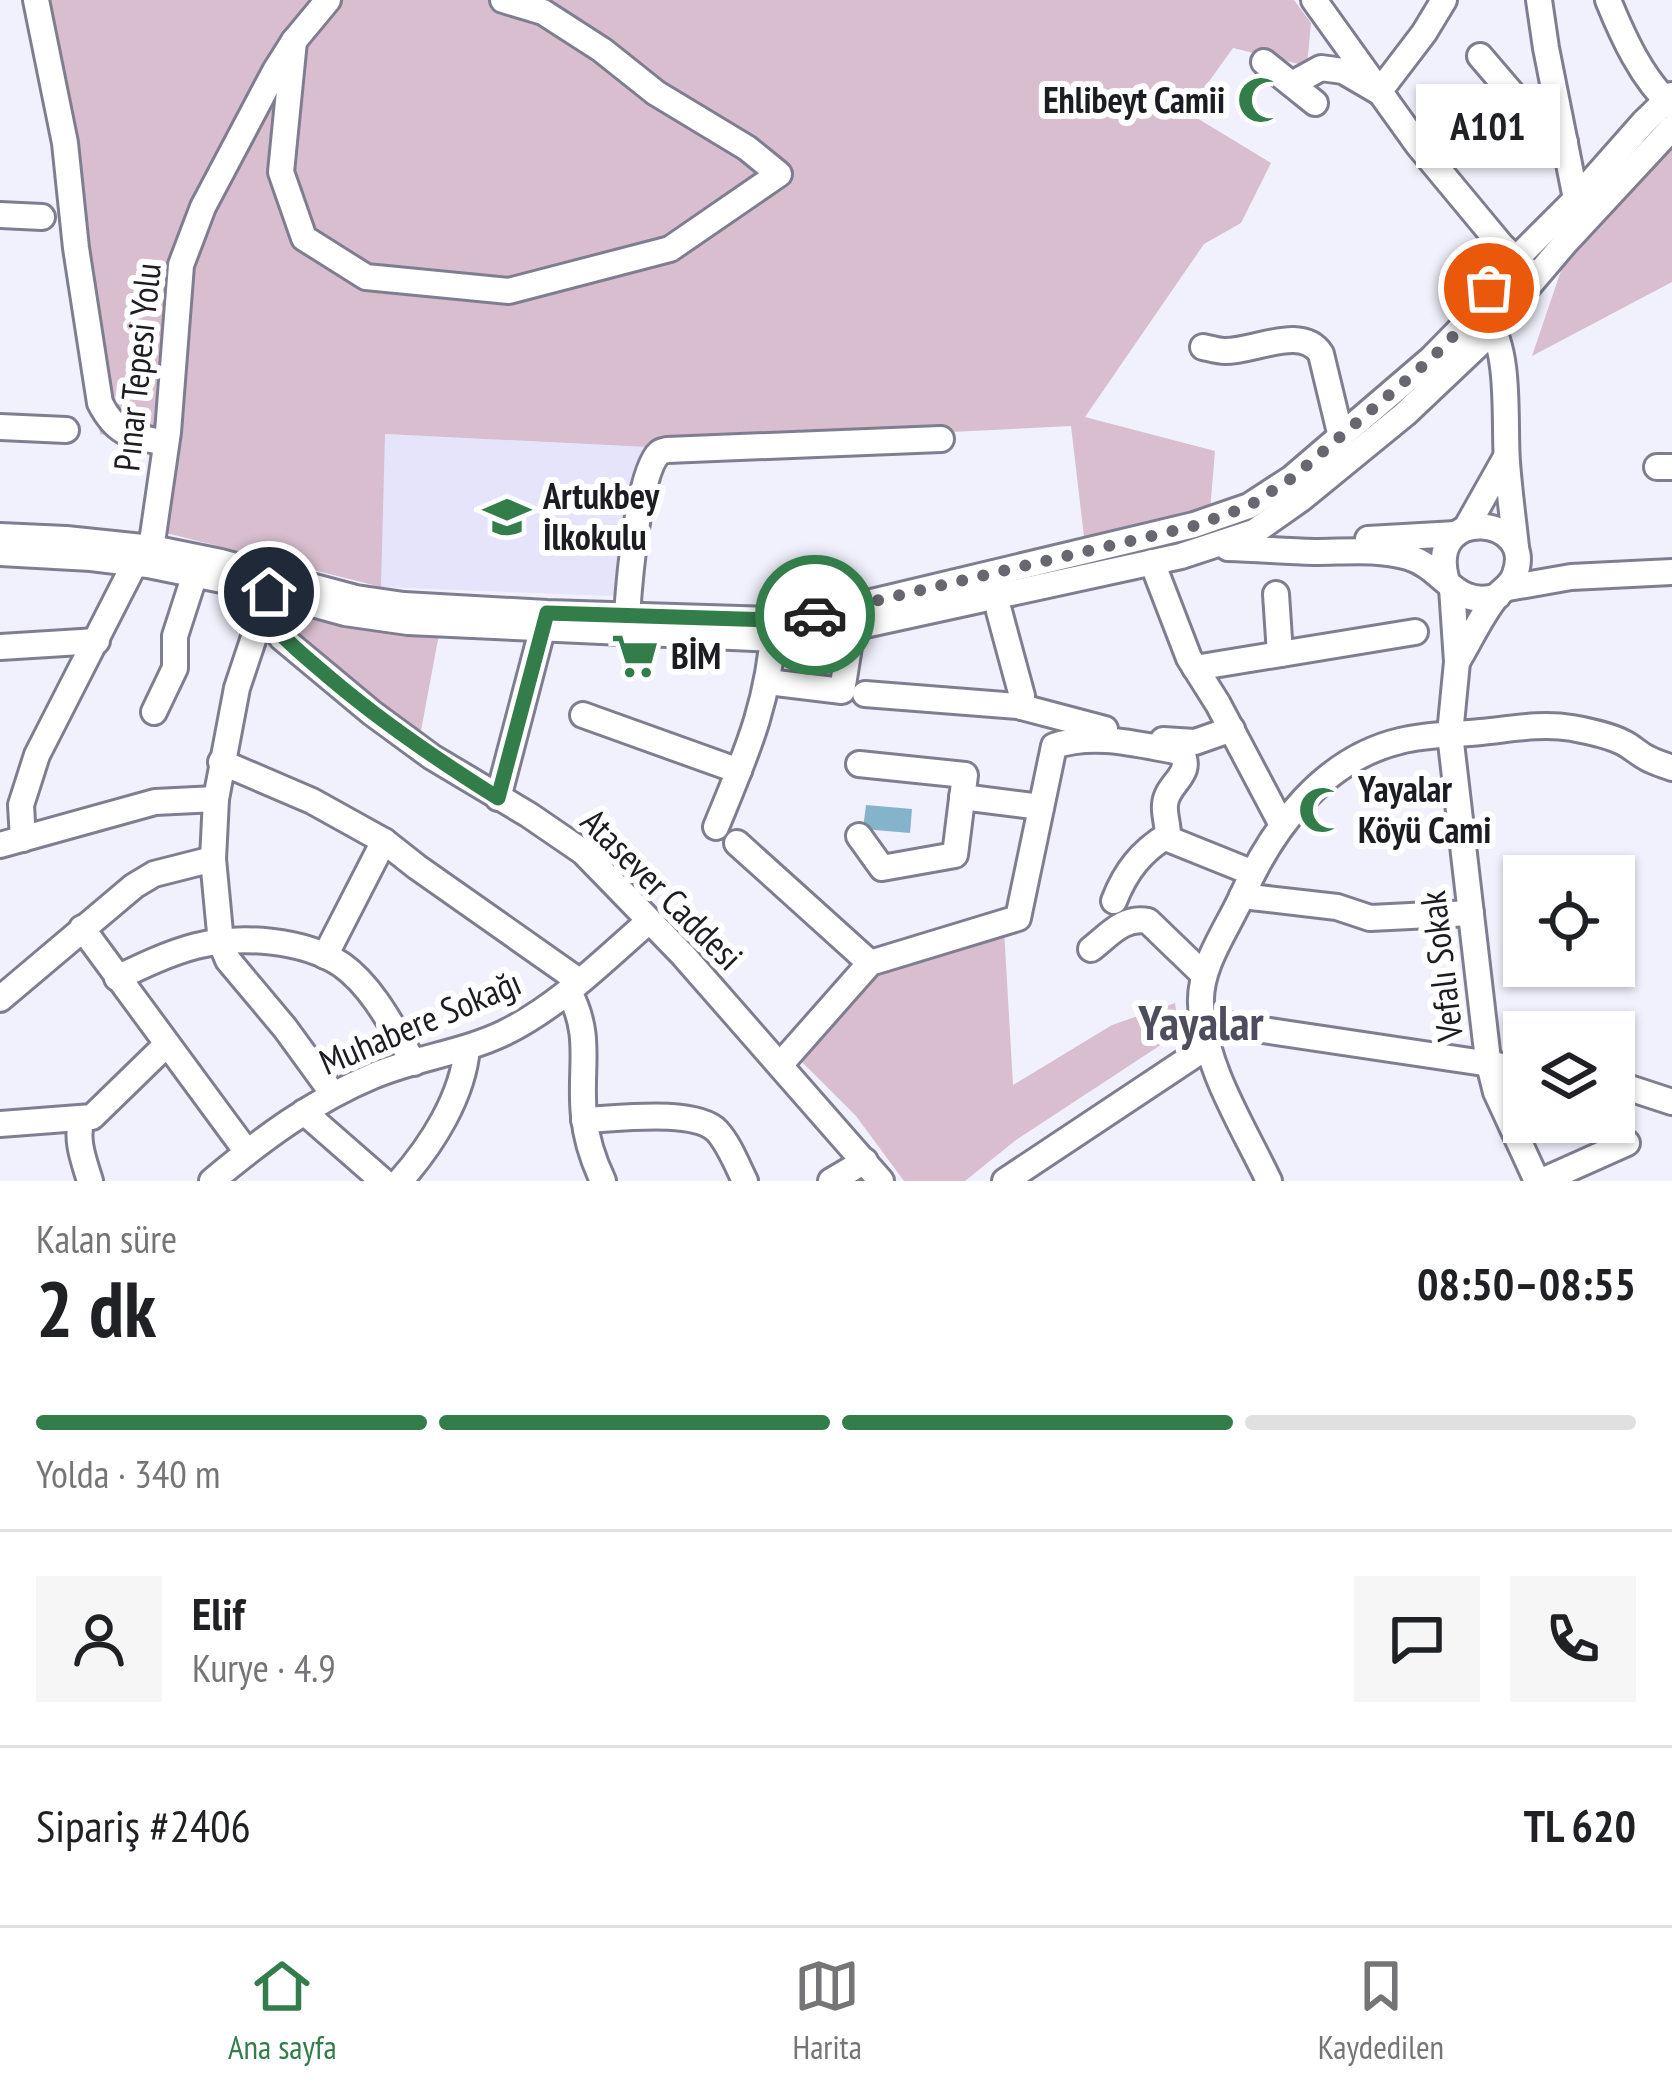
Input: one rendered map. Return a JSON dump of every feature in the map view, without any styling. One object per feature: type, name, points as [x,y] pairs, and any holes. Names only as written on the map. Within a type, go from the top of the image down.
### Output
[{"type":"street","points":[[35,0],[65,143],[81,290],[100,403],[110,421],[131,436],[166,443]]},
{"type":"street","name":"Pınar Tepesi Yolu","points":[[12,842],[37,755],[145,559],[166,443],[181,266],[203,207],[294,41],[328,0]]},
{"type":"street","points":[[294,41],[281,172],[304,238],[366,278],[509,291],[670,250],[779,174],[543,12],[503,0]]},
{"type":"street","points":[[1379,92],[1444,0]]},
{"type":"street","points":[[1539,0],[1576,199]]},
{"type":"street","points":[[1457,662],[1515,577],[1517,557],[1503,374],[1486,320],[1489,288],[1644,122],[1670,101],[1621,32],[1608,0]]},
{"type":"street","points":[[1325,5],[1379,92],[1460,197],[1535,278]]},
{"type":"street","points":[[1480,56],[1545,132],[1565,142]]},
{"type":"street","points":[[1264,62],[1315,103]]},
{"type":"street","points":[[1292,84],[1321,68],[1343,71],[1379,92]]},
{"type":"street","points":[[0,554],[221,562],[356,598],[545,621],[774,629],[818,614],[1222,518],[1269,494],[1535,278],[1672,128]]},
{"type":"street","points":[[0,215],[42,217]]},
{"type":"street","points":[[0,536],[88,541],[195,574],[266,603],[387,620],[457,627],[627,615],[774,629],[792,638],[1152,562],[1254,532],[1406,414],[1486,320]]},
{"type":"street","points":[[1203,347],[1222,352],[1299,340],[1315,345],[1341,436]]},
{"type":"street","points":[[0,428],[66,430]]},
{"type":"street","points":[[627,615],[642,500],[658,454],[941,439]]},
{"type":"street","points":[[1449,583],[1443,554],[1506,457]]},
{"type":"street","points":[[1273,519],[1283,530],[1297,534],[1372,539],[1461,531],[1478,525],[1502,532],[1517,557],[1570,577]]},
{"type":"street","points":[[1215,547],[1379,550],[1414,558],[1474,599],[1486,600],[1570,577],[1672,572]]},
{"type":"street","points":[[1152,562],[1195,668],[1282,825]]},
{"type":"street","points":[[154,712],[175,668],[175,636],[195,574]]},
{"type":"street","name":"Vefalı Sokak","points":[[1449,583],[1457,662],[1450,734],[1489,1064],[1496,1092],[1539,1181]]},
{"type":"street","points":[[1276,594],[1280,654]]},
{"type":"street","points":[[266,603],[237,688],[216,799],[213,859],[221,943],[228,960],[333,1094]]},
{"type":"street","name":"Atasever Caddesi","points":[[266,603],[282,638],[372,713],[432,757],[583,852],[683,955],[881,1181]]},
{"type":"street","points":[[999,611],[1022,707]]},
{"type":"street","points":[[498,798],[545,621]]},
{"type":"street","points":[[768,682],[842,691],[852,628]]},
{"type":"street","points":[[716,827],[756,732],[774,629]]},
{"type":"street","points":[[1195,668],[1414,632]]},
{"type":"street","points":[[0,647],[97,641]]},
{"type":"street","points":[[865,694],[1022,707],[1187,743],[1232,729]]},
{"type":"street","points":[[583,716],[740,771]]},
{"type":"street","points":[[1269,1181],[1220,1077],[1205,1033],[1201,1000],[1204,975],[1247,884],[1282,825],[1308,794],[1378,747],[1536,725],[1570,728],[1625,743],[1672,768]]},
{"type":"street","points":[[780,1065],[870,963],[1018,918],[1054,746],[1071,740],[1096,738],[1181,752],[1185,757],[1186,765],[1165,802],[1166,838],[1150,845],[1139,858],[1114,901]]},
{"type":"street","points":[[221,762],[312,801],[384,841],[574,986],[584,1031],[584,1120],[603,1181]]},
{"type":"street","points":[[859,764],[965,775],[955,855],[882,868],[859,836]]},
{"type":"street","points":[[962,797],[1041,807]]},
{"type":"street","points":[[12,842],[155,802],[216,799]]},
{"type":"street","points":[[1166,838],[1247,884],[1370,918],[1471,913]]},
{"type":"street","points":[[325,956],[384,841]]},
{"type":"street","points":[[737,843],[870,963]]},
{"type":"street","points":[[0,999],[134,886],[154,874],[213,859]]},
{"type":"street","points":[[1091,950],[1124,923],[1142,919],[1204,975]]},
{"type":"street","name":"Muhabere Sokağı","points":[[212,1181],[247,1151],[333,1094],[376,1074],[504,1033],[574,986],[649,921]]},
{"type":"street","points":[[82,928],[247,1151]]},
{"type":"street","points":[[117,978],[200,945],[264,941],[325,956],[345,967],[371,994],[414,1063]]},
{"type":"street","points":[[1005,1181],[1205,1033],[1503,1066]]},
{"type":"street","points":[[0,1124],[82,1119],[98,1112],[166,1045]]},
{"type":"street","points":[[400,1181],[451,1103],[465,1070],[467,1048]]},
{"type":"street","points":[[1635,1090],[1672,1102]]},
{"type":"street","points":[[304,1112],[382,1181]]},
{"type":"street","points":[[584,1120],[674,1117],[708,1124],[727,1145],[745,1181]]},
{"type":"street","points":[[82,1119],[78,1135],[90,1181]]},
{"type":"street","points":[[1539,1181],[1627,1143]]},
{"type":"street","points":[[831,1181],[865,1161]]},
{"type":"shaded area","points":[[32,0],[1294,0],[1311,23],[1307,66],[1233,48],[1187,112],[1271,163],[1241,223],[1204,244],[1085,417],[1215,451],[1210,511],[1084,537],[1071,426],[647,447],[385,434],[381,587],[170,534],[141,533],[156,446],[100,434]]},
{"type":"shaded area","points":[[1672,142],[1672,282],[1532,356],[1567,253]]},
{"type":"shaded area","name":"Artukbey İlkokulu","points":[[384,434],[647,447],[613,596],[381,587]]},
{"type":"shaded area","points":[[290,620],[439,634],[420,736],[288,631]]},
{"type":"shaded area","points":[[1004,929],[1013,1085],[1112,1025],[1175,1003],[1179,1033],[1016,1140],[965,1181],[904,1181],[856,1116],[796,1056],[882,965]]},
{"type":"water","points":[[866,805],[912,809],[910,833],[863,829]]},
{"type":"way so far","points":[[815,615],[1194,526],[1249,506],[1311,463],[1432,358],[1478,311],[1489,288]]},
{"type":"place","name":"Ehlibeyt Camii","points":[[1261,100]]},
{"type":"place","name":"A101","points":[[1489,288]]},
{"type":"place","name":"Artukbey İlkokulu","points":[[507,517]]},
{"type":"place","name":"BİM","points":[[635,656]]},
{"type":"place","name":"Yayalar Köyü Cami","points":[[1322,810]]},
{"type":"district","name":"Yayalar","points":[[1201,1023]]},
{"type":"route","points":[[269,592],[262,613],[282,638],[372,713],[498,798],[547,613],[774,620],[815,615]]}]
